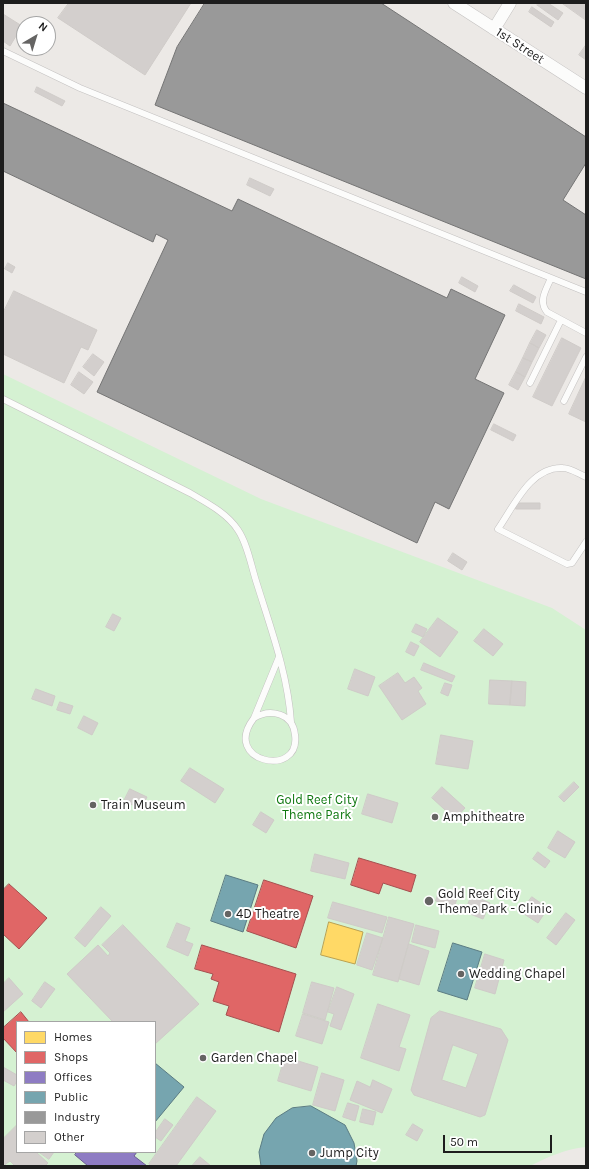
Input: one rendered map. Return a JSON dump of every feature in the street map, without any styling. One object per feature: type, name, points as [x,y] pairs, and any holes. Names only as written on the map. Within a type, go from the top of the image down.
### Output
[{"type":"street","name":"1st Street","points":[[454,3],[586,88]]},
{"type":"street","points":[[494,29],[510,3]]},
{"type":"lane","points":[[3,51],[80,88],[586,292]]},
{"type":"lane","points":[[551,278],[541,302],[547,312],[586,332]]},
{"type":"lane","points":[[530,383],[561,320]]},
{"type":"lane","points":[[564,400],[586,357]]},
{"type":"lane","points":[[3,399],[190,493],[216,509],[232,522],[244,542],[279,657],[289,700],[291,722],[296,737],[291,752],[285,757],[270,762],[255,756],[249,749],[246,741],[247,729],[254,718],[279,657]]},
{"type":"lane","points":[[586,477],[564,468],[545,470],[531,481],[498,529],[567,564],[572,563],[586,542]]},
{"type":"lane","points":[[254,718],[269,712],[285,716],[291,722]]},
{"type":"green space","name":"Gold Reef City Theme Park","points":[[3,374],[261,499],[552,608],[586,630],[586,1147],[564,1152],[530,1166],[3,1166]]},
{"type":"building: Homes","points":[[329,922],[363,932],[355,964],[321,955]]},
{"type":"building: Shops","points":[[359,858],[416,875],[411,892],[383,883],[379,894],[351,885]]},
{"type":"building: Shops","points":[[264,880],[313,896],[296,948],[247,931]]},
{"type":"building: Shops","points":[[9,884],[47,918],[19,949],[3,934],[3,890]]},
{"type":"building: Shops","points":[[202,945],[296,974],[279,1032],[226,1015],[229,1006],[213,1001],[219,982],[211,979],[213,974],[195,969]]},
{"type":"building: Shops","points":[[21,1012],[28,1021],[16,1021],[16,1052],[3,1038],[3,1028]]},
{"type":"building: Offices","points":[[76,1153],[136,1153],[134,1156],[147,1166],[88,1166],[75,1155]]},
{"type":"building: Public","points":[[226,875],[258,885],[243,932],[211,921]]},
{"type":"building: Public","points":[[453,943],[482,952],[467,1000],[438,991]]},
{"type":"building: Public","points":[[156,1064],[184,1087],[156,1121]]},
{"type":"building: Public","points":[[311,1106],[345,1125],[354,1143],[357,1161],[356,1166],[261,1166],[259,1152],[264,1134],[276,1118],[292,1108]]},
{"type":"building: Industry","points":[[205,3],[381,3],[586,137],[586,163],[563,200],[586,215],[586,279],[155,105],[177,47]]},
{"type":"building: Industry","points":[[3,103],[232,211],[238,199],[447,298],[451,289],[505,315],[475,379],[504,393],[449,509],[435,502],[417,543],[97,392],[168,240],[156,234],[153,242],[3,171]]},
{"type":"building: Other","points":[[69,3],[191,3],[145,75],[58,18]]},
{"type":"building: Other","points":[[539,3],[548,3],[563,13],[558,20],[537,5]]},
{"type":"building: Other","points":[[562,3],[586,3],[586,20]]},
{"type":"building: Other","points":[[532,7],[554,22],[551,27],[529,12]]},
{"type":"building: Other","points":[[3,14],[16,22],[16,36],[10,46],[3,41]]},
{"type":"building: Other","points":[[586,45],[586,60],[579,55]]},
{"type":"building: Other","points":[[37,87],[65,101],[62,106],[35,92]]},
{"type":"building: Other","points":[[250,178],[274,189],[270,196],[247,185]]},
{"type":"building: Other","points":[[8,263],[15,267],[12,273],[5,269]]},
{"type":"building: Other","points":[[462,277],[478,286],[475,292],[459,283]]},
{"type":"building: Other","points":[[514,285],[536,297],[533,303],[510,291]]},
{"type":"building: Other","points":[[14,291],[97,330],[88,350],[81,347],[64,383],[3,354],[3,313]]},
{"type":"building: Other","points":[[519,304],[544,317],[541,324],[516,311]]},
{"type":"building: Other","points":[[537,330],[546,335],[539,348],[530,343]]},
{"type":"building: Other","points":[[562,338],[581,348],[552,406],[533,397]]},
{"type":"building: Other","points":[[530,343],[539,348],[532,362],[523,358]]},
{"type":"building: Other","points":[[93,354],[104,362],[94,376],[83,367]]},
{"type":"building: Other","points":[[523,358],[532,362],[525,377],[516,372]]},
{"type":"building: Other","points":[[79,372],[93,382],[84,394],[71,385]]},
{"type":"building: Other","points":[[516,372],[525,377],[518,390],[509,385]]},
{"type":"building: Other","points":[[586,377],[586,422],[569,414]]},
{"type":"building: Other","points":[[494,424],[516,435],[513,441],[491,430]]},
{"type":"building: Other","points":[[516,503],[540,503],[540,509],[516,509]]},
{"type":"building: Other","points":[[453,553],[467,562],[462,570],[448,561]]},
{"type":"building: Other","points":[[113,614],[121,618],[114,631],[106,627]]},
{"type":"building: Other","points":[[438,618],[458,632],[440,657],[420,642]]},
{"type":"building: Other","points":[[416,624],[427,629],[423,637],[412,632]]},
{"type":"building: Other","points":[[484,629],[503,644],[493,656],[474,641]]},
{"type":"building: Other","points":[[411,642],[419,646],[414,656],[406,652]]},
{"type":"building: Other","points":[[424,663],[455,676],[452,682],[421,670]]},
{"type":"building: Other","points":[[355,669],[375,677],[368,696],[348,689]]},
{"type":"building: Other","points":[[398,673],[405,683],[414,677],[422,688],[418,691],[426,704],[402,720],[379,686]]},
{"type":"building: Other","points":[[490,680],[512,681],[510,705],[489,704]]},
{"type":"building: Other","points":[[512,681],[526,682],[525,706],[510,705]]},
{"type":"building: Other","points":[[445,683],[452,685],[448,696],[441,693]]},
{"type":"building: Other","points":[[36,689],[55,696],[52,706],[32,699]]},
{"type":"building: Other","points":[[60,702],[73,706],[70,714],[57,710]]},
{"type":"building: Other","points":[[84,716],[98,723],[92,735],[78,728]]},
{"type":"building: Other","points":[[441,735],[473,741],[468,769],[436,764]]},
{"type":"building: Other","points":[[190,768],[224,789],[215,803],[181,781]]},
{"type":"building: Other","points":[[574,782],[579,787],[564,802],[559,797]]},
{"type":"building: Other","points":[[442,787],[465,808],[455,819],[432,798]]},
{"type":"building: Other","points":[[130,789],[147,797],[141,809],[124,801]]},
{"type":"building: Other","points":[[368,794],[398,803],[392,823],[362,814]]},
{"type":"building: Other","points":[[261,812],[274,820],[266,833],[253,825]]},
{"type":"building: Other","points":[[558,831],[575,842],[565,858],[548,848]]},
{"type":"building: Other","points":[[538,852],[550,861],[545,868],[533,859]]},
{"type":"building: Other","points":[[315,854],[349,863],[345,879],[311,871]]},
{"type":"building: Other","points":[[440,889],[458,895],[454,908],[436,901]]},
{"type":"building: Other","points":[[472,895],[490,903],[483,919],[465,912]]},
{"type":"building: Other","points":[[532,897],[548,908],[538,923],[521,912]]},
{"type":"building: Other","points":[[333,902],[387,917],[382,933],[328,918]]},
{"type":"building: Other","points":[[101,907],[111,916],[85,947],[75,938]]},
{"type":"building: Other","points":[[566,913],[575,920],[556,945],[547,938]]},
{"type":"building: Other","points":[[389,917],[414,924],[398,982],[373,975]]},
{"type":"building: Other","points":[[177,923],[190,928],[185,941],[193,944],[188,956],[167,947]]},
{"type":"building: Other","points":[[123,925],[199,1004],[156,1043],[156,1021],[112,1021],[67,974],[98,945],[108,956],[110,953],[102,945]]},
{"type":"building: Other","points":[[416,925],[439,931],[435,948],[412,942]]},
{"type":"building: Other","points":[[367,933],[383,938],[372,970],[357,965]]},
{"type":"building: Other","points":[[409,944],[429,951],[419,985],[399,979]]},
{"type":"building: Other","points":[[485,954],[504,960],[495,994],[475,988]]},
{"type":"building: Other","points":[[9,978],[23,994],[3,1012],[3,984]]},
{"type":"building: Other","points":[[45,982],[55,989],[41,1008],[32,1001]]},
{"type":"building: Other","points":[[312,982],[334,988],[325,1020],[303,1013]]},
{"type":"building: Other","points":[[337,987],[354,994],[341,1030],[330,1026],[334,1014],[328,1012]]},
{"type":"building: Other","points":[[378,1004],[410,1015],[399,1047],[406,1049],[399,1071],[361,1058]]},
{"type":"building: Other","points":[[440,1011],[501,1029],[508,1040],[485,1115],[480,1117],[414,1095],[411,1090],[431,1018]],"holes":[[[453,1045],[478,1054],[466,1088],[442,1080]]]},
{"type":"building: Other","points":[[303,1014],[329,1022],[322,1044],[296,1036]]},
{"type":"building: Other","points":[[285,1057],[318,1067],[311,1091],[278,1081]]},
{"type":"building: Other","points":[[3,1067],[16,1074],[16,1083],[14,1086],[3,1080]]},
{"type":"building: Other","points":[[322,1073],[344,1080],[335,1111],[313,1105]]},
{"type":"building: Other","points":[[373,1080],[392,1089],[382,1113],[350,1100],[357,1081],[370,1087]]},
{"type":"building: Other","points":[[197,1097],[216,1111],[176,1166],[151,1166],[149,1164]]},
{"type":"building: Other","points":[[348,1103],[359,1106],[355,1121],[343,1117]]},
{"type":"building: Other","points":[[363,1109],[376,1112],[373,1125],[360,1122]]},
{"type":"building: Other","points":[[165,1119],[173,1125],[161,1141],[156,1138],[156,1132]]},
{"type":"building: Other","points":[[413,1124],[423,1130],[417,1141],[406,1135]]},
{"type":"building: Other","points":[[16,1126],[16,1153],[37,1153],[48,1163],[45,1166],[15,1166],[10,1161],[3,1166],[3,1139]]},
{"type":"building: Other","points":[[40,1153],[53,1153],[49,1159]]},
{"type":"building: Other","points":[[200,1157],[211,1166],[192,1166]]},
{"type":"place","name":"Train Museum","points":[[93,805]]},
{"type":"place","name":"Amphitheatre","points":[[435,817]]},
{"type":"place","name":"Gold Reef City Theme Park - Clinic","points":[[429,901]]},
{"type":"place","name":"4D Theatre","points":[[228,914]]},
{"type":"place","name":"Wedding Chapel","points":[[461,974]]},
{"type":"place","name":"Garden Chapel","points":[[203,1058]]},
{"type":"place","name":"Jump City","points":[[312,1153]]}]
